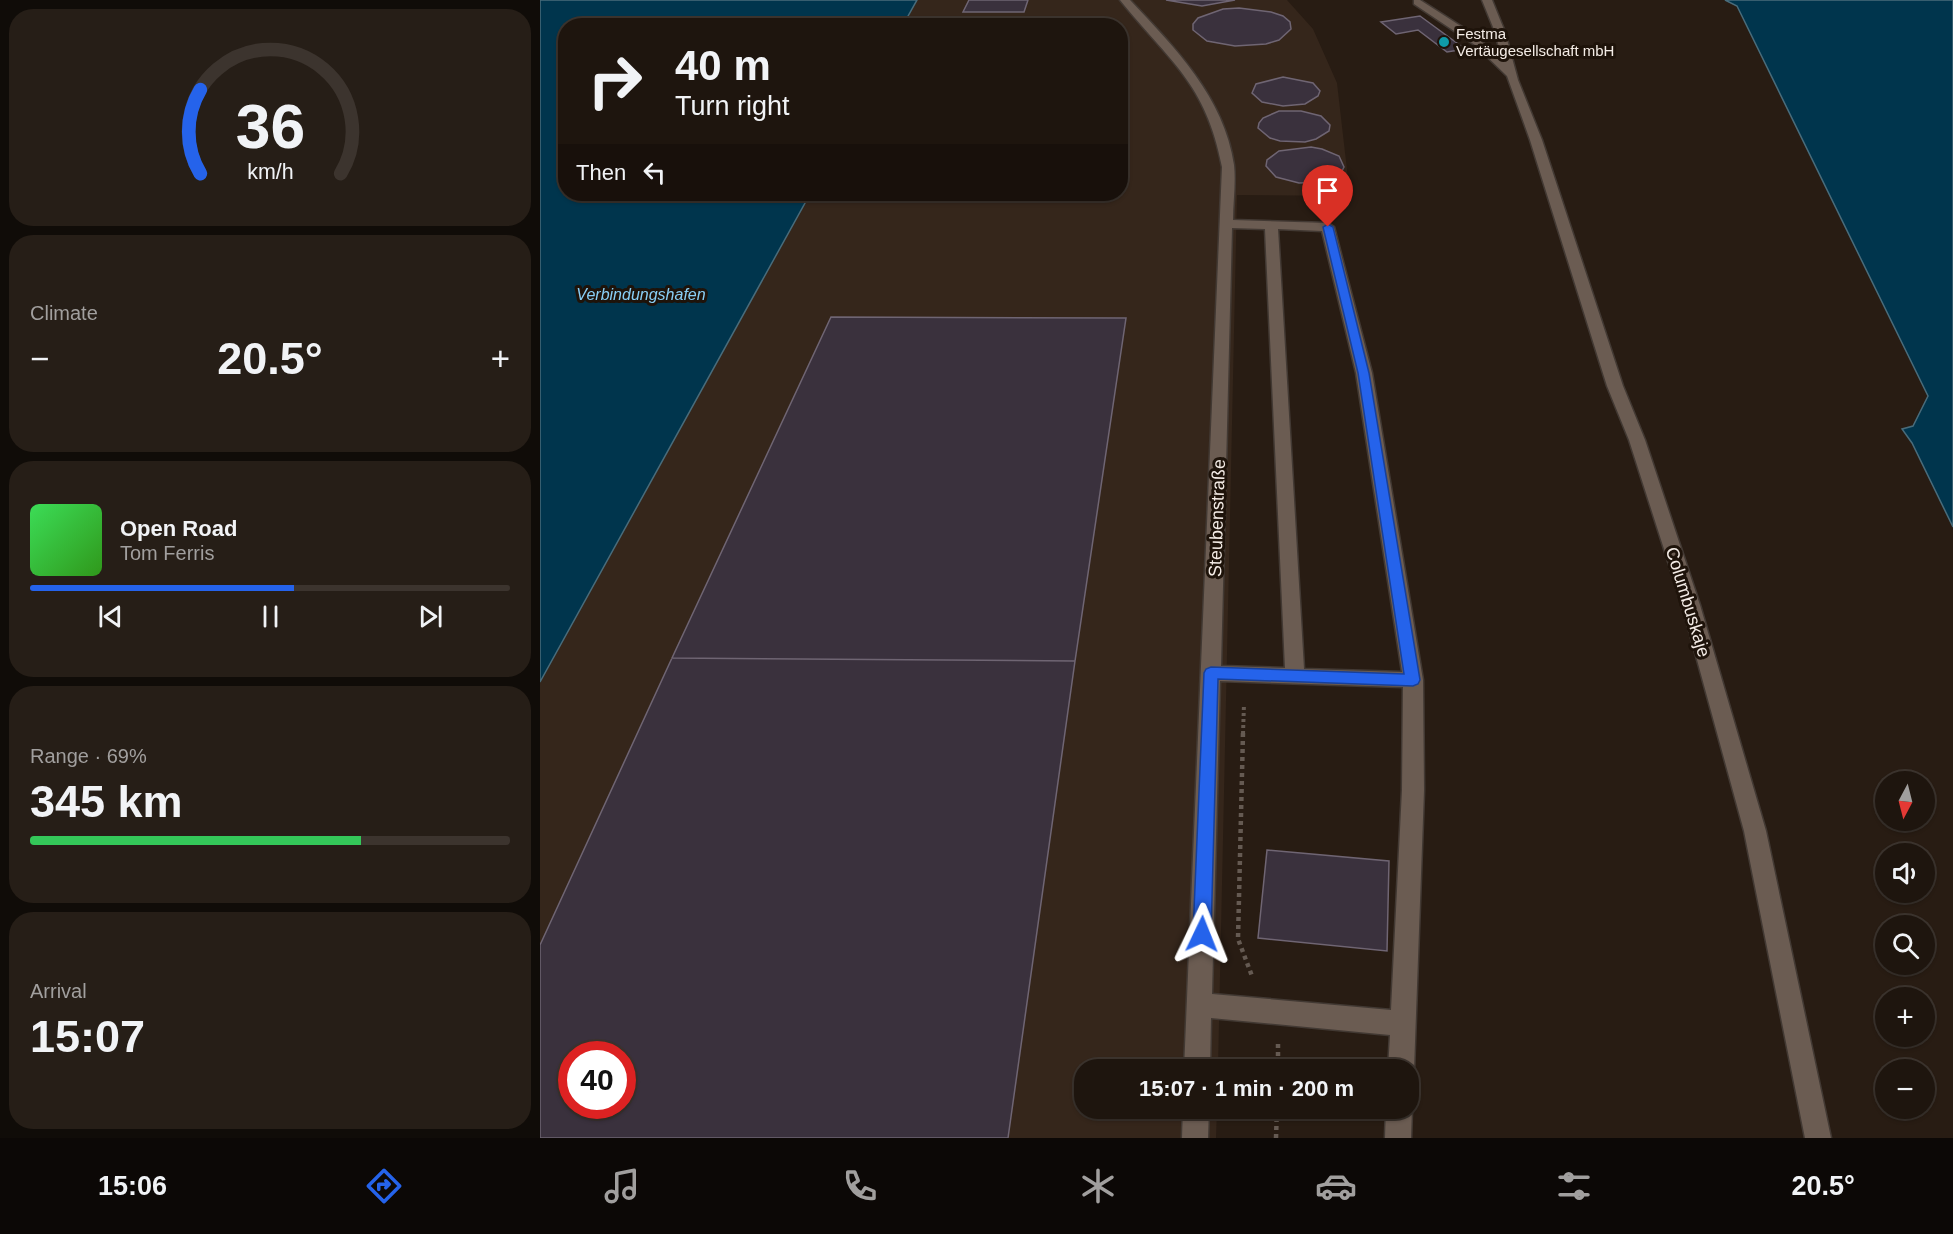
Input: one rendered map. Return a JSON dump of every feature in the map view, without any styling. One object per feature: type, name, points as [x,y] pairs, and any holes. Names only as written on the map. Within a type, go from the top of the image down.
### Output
[{"type":"street","name":"Steubenstraße","points":[[1125,0],[1199,84],[1218,125],[1228,167],[1198,1059]]},
{"type":"street","name":"Columbuskaje","points":[[1487,0],[1500,32],[1513,80],[1539,151],[1615,386],[1637,440],[1694,616],[1755,831],[1818,1138]]},
{"type":"street","name":"Columbuskaje","points":[[1417,2],[1486,51],[1503,66],[1513,80]]},
{"type":"street","points":[[1227,224],[1328,227],[1364,373],[1413,680],[1413,790],[1401,1059]]},
{"type":"street","points":[[1271,226],[1294,676]]},
{"type":"street","points":[[1211,673],[1413,680]]},
{"type":"street","points":[[1200,1005],[1403,1024]]},
{"type":"street","points":[[1195,1138],[1196,1119]]},
{"type":"street","points":[[1398,1138],[1399,1119]]},
{"type":"path","points":[[1276,1138],[1277,1119]]},
{"type":"shaded area","points":[[917,0],[1287,0],[1313,29],[1337,83],[1350,196],[1237,195],[1218,1059],[1074,1059],[1074,1119],[1217,1119],[1216,1138],[540,1138],[540,682],[806,201],[1128,201],[1128,18],[907,18]]},
{"type":"water","name":"Verbindungshafen","points":[[540,0],[917,0],[907,18],[558,18],[558,201],[806,201],[540,682]]},
{"type":"water","points":[[1725,0],[1953,0],[1953,527],[1912,443],[1902,429],[1913,426],[1928,396],[1737,6]]},
{"type":"building","points":[[969,0],[1028,0],[1024,12],[963,12]]},
{"type":"building","points":[[1166,0],[1235,0],[1202,6]]},
{"type":"building","points":[[1239,8],[1283,16],[1290,22],[1291,29],[1279,40],[1266,44],[1235,46],[1207,41],[1193,30],[1193,24],[1198,18],[1223,9]]},
{"type":"building","name":"Festma Vertäugesellschaft mbH","points":[[1420,16],[1465,49],[1447,52],[1418,30],[1396,34],[1381,22]]},
{"type":"building","points":[[1283,77],[1313,83],[1320,91],[1318,96],[1305,104],[1283,106],[1262,102],[1252,93],[1256,84]]},
{"type":"building","points":[[1279,111],[1301,111],[1321,116],[1330,125],[1329,131],[1316,139],[1305,142],[1280,141],[1270,138],[1258,128],[1259,123],[1263,118]]},
{"type":"building","points":[[1311,147],[1339,156],[1344,167],[1341,173],[1324,182],[1299,183],[1276,177],[1266,166],[1267,160],[1279,151]]},
{"type":"building","points":[[831,317],[1126,318],[1075,661],[672,658]]},
{"type":"building","points":[[672,658],[1075,661],[1008,1138],[540,1138],[540,945]]},
{"type":"building","points":[[1267,850],[1389,861],[1387,951],[1258,938]]},
{"type":"place","name":"Festma Vertäugesellschaft mbH","points":[[1444,42]]},
{"type":"route","points":[[1202,934],[1211,673],[1413,680],[1364,373],[1328,227]]}]
